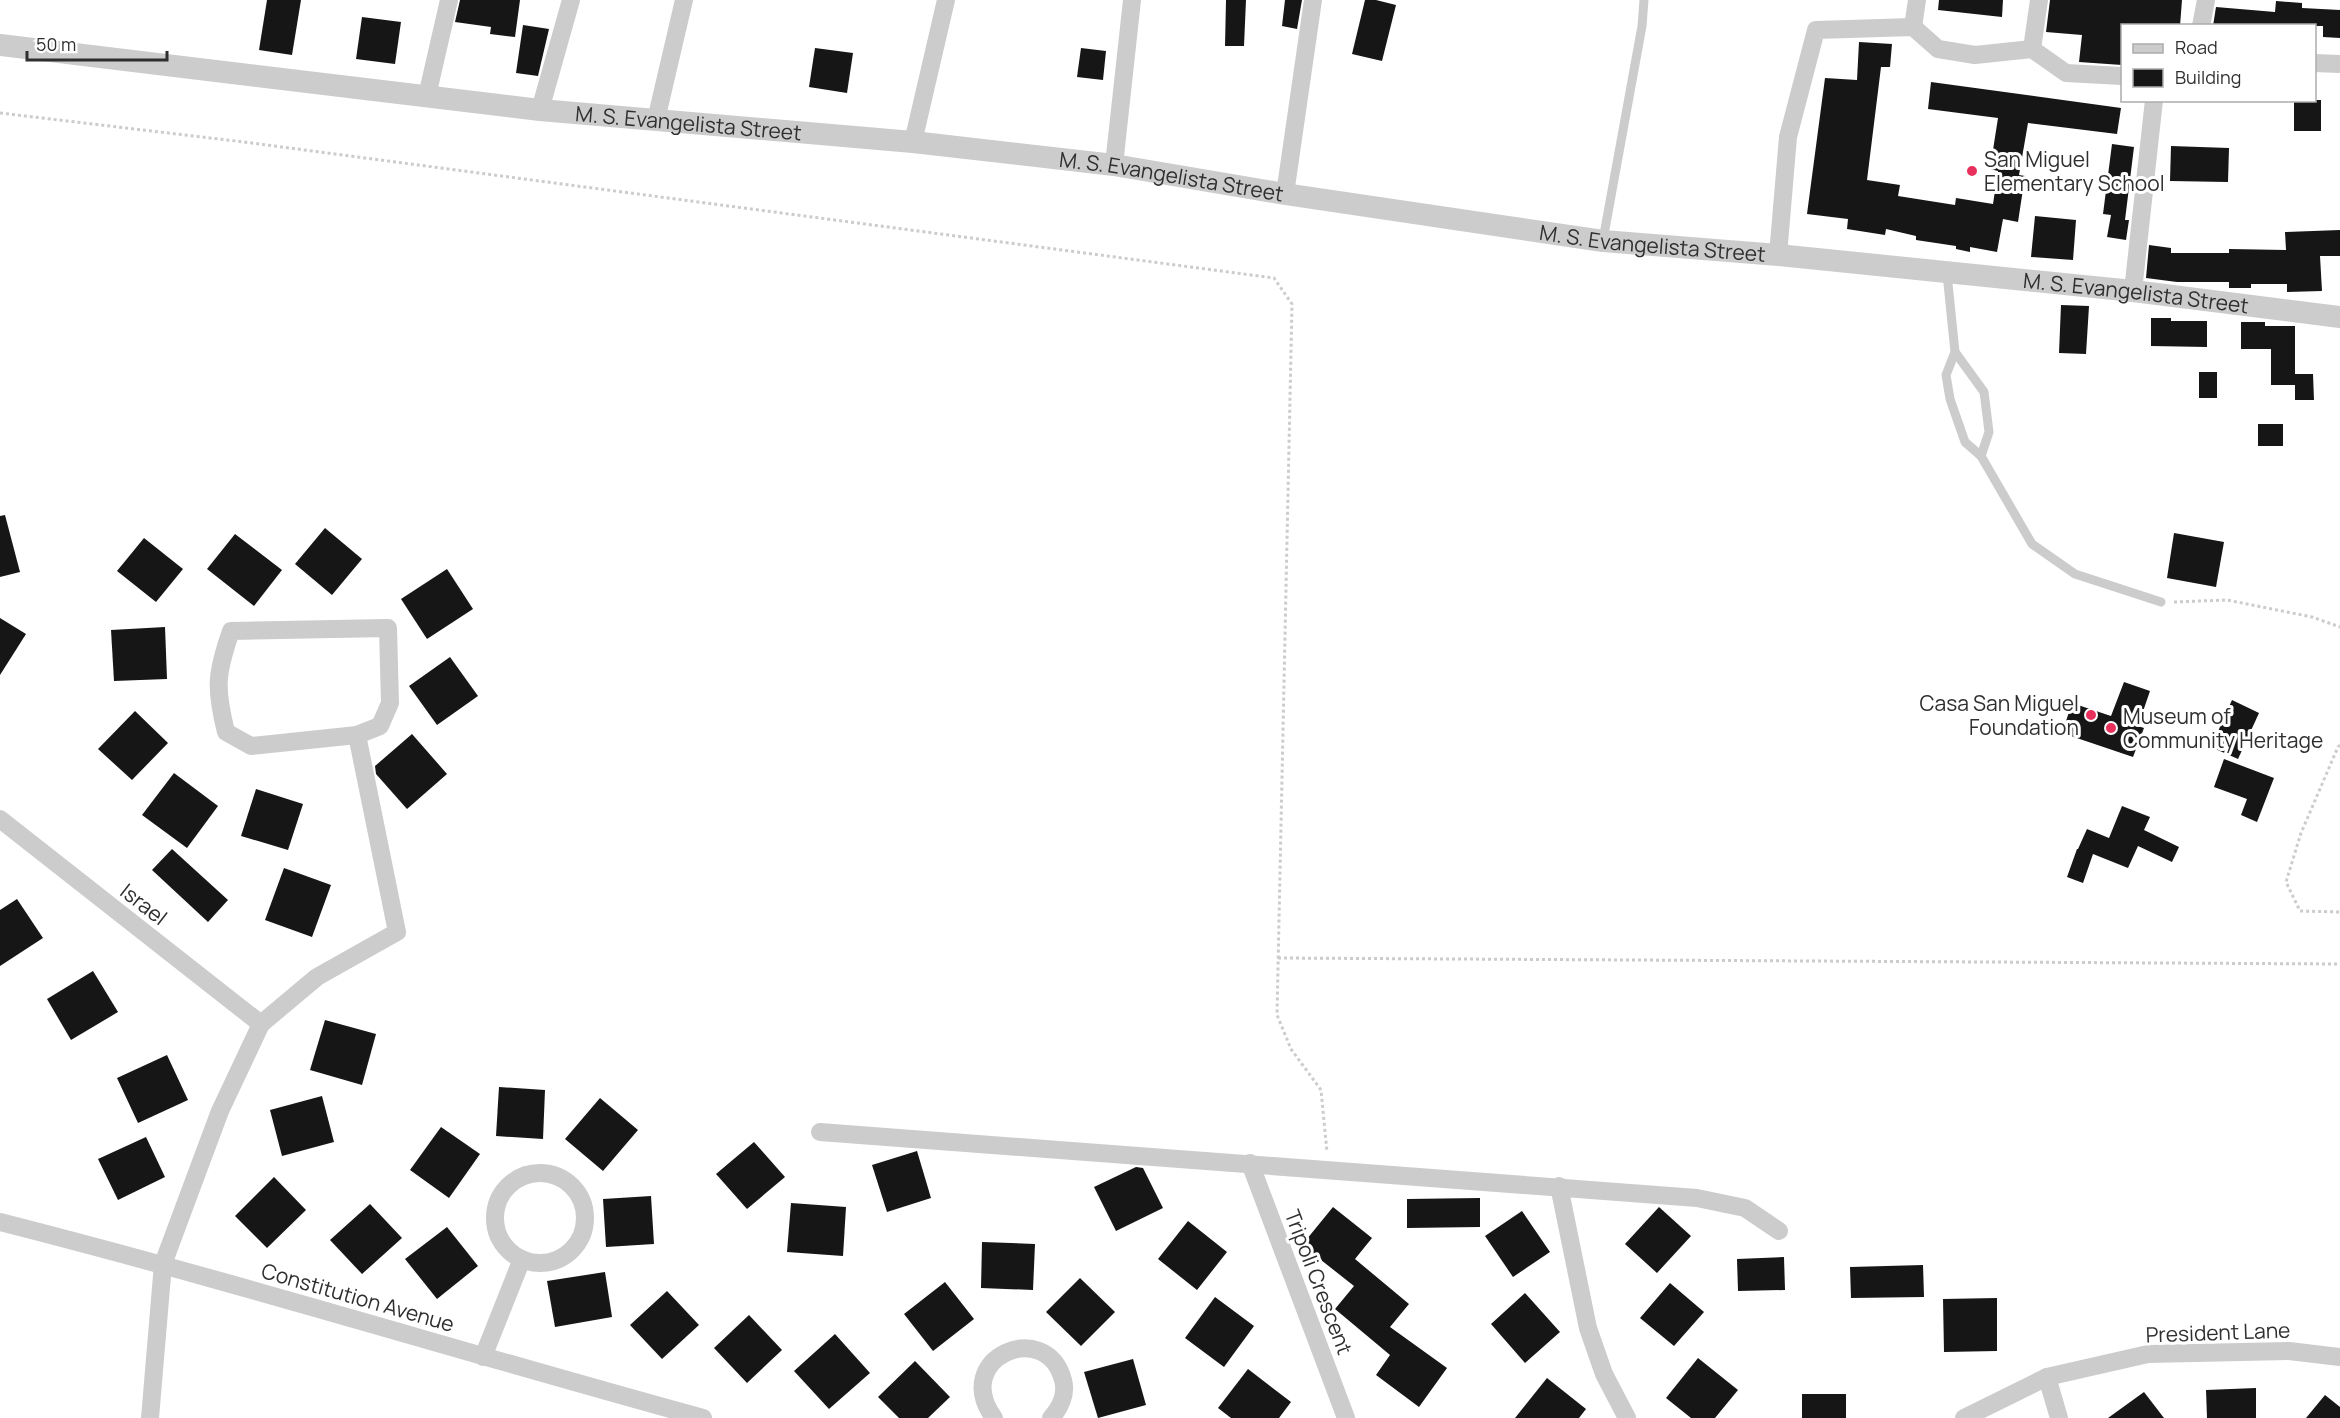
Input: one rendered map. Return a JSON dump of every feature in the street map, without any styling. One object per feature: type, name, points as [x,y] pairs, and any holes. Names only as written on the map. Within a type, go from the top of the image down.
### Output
[{"type":"street","points":[[427,96],[449,0]]},
{"type":"street","points":[[540,110],[571,0]]},
{"type":"street","points":[[656,120],[684,0]]},
{"type":"street","points":[[913,142],[946,0]]},
{"type":"street","points":[[1114,165],[1132,0]]},
{"type":"street","points":[[1285,194],[1313,0]]},
{"type":"street","points":[[1913,27],[1917,0]]},
{"type":"street","points":[[2032,49],[2039,0]]},
{"type":"street","points":[[2201,24],[2206,0]]},
{"type":"street","points":[[1778,255],[1788,137],[1816,30],[1913,27],[1938,49],[1975,56],[2032,49],[2066,73],[2121,76]]},
{"type":"street","name":"M. S. Evangelista Street","points":[[0,45],[540,110],[913,142],[1114,165],[1285,194],[1603,241],[1778,255],[1947,274],[2133,291],[2340,318]]},
{"type":"street","points":[[2316,63],[2340,64]]},
{"type":"street","points":[[2133,291],[2154,102]]},
{"type":"street","points":[[388,628],[390,703],[380,726],[357,735],[251,746],[226,732],[218,700],[219,665],[231,631],[388,628]]},
{"type":"street","points":[[150,1418],[163,1264],[220,1111],[261,1024],[317,977],[397,932],[357,735]]},
{"type":"street","name":"Israel","points":[[0,819],[261,1024]]},
{"type":"street","points":[[820,1132],[1329,1168],[1697,1198],[1745,1208],[1779,1231]]},
{"type":"street","name":"Tripoli Crescent","points":[[1250,1163],[1346,1418]]},
{"type":"street","points":[[537,1172],[558,1176],[572,1185],[581,1199],[585,1216],[579,1240],[572,1250],[548,1262],[532,1262],[522,1259],[509,1251],[499,1238],[494,1223],[494,1211],[499,1197],[504,1189],[522,1176],[537,1172]]},
{"type":"street","points":[[1559,1186],[1588,1328],[1604,1374],[1627,1418]]},
{"type":"street","name":"Constitution Avenue","points":[[0,1222],[163,1264],[685,1415],[704,1418]]},
{"type":"street","points":[[483,1357],[522,1259]]},
{"type":"street","points":[[994,1418],[986,1407],[982,1393],[983,1379],[989,1366],[999,1356],[1012,1350],[1026,1348],[1040,1351],[1052,1359],[1060,1371],[1064,1384],[1063,1399],[1057,1412],[1051,1418]]},
{"type":"street","name":"President Lane","points":[[1964,1418],[2047,1377],[2148,1354],[2289,1351],[2340,1357]]},
{"type":"street","points":[[2047,1377],[2059,1418]]},
{"type":"lane","points":[[1603,241],[1642,26],[1644,0]]},
{"type":"lane","points":[[1947,274],[1955,352],[1947,375],[1950,399],[1965,442],[1981,456],[2032,544],[2075,574],[2161,602]]},
{"type":"lane","points":[[1955,352],[1984,392],[1989,432],[1981,456]]},
{"type":"path","points":[[0,113],[267,145],[1274,278],[1292,304],[1277,1015],[1291,1049],[1322,1090],[1329,1168]]},
{"type":"path","points":[[2161,602],[2227,600],[2312,617],[2340,627]]},
{"type":"path","points":[[2340,746],[2301,833],[2286,882],[2300,911],[2340,912]]},
{"type":"path","points":[[1278,958],[2340,964]]},
{"type":"building","points":[[267,0],[301,0],[292,55],[259,50]]},
{"type":"building","points":[[460,0],[520,0],[515,37],[490,34],[491,27],[455,22]]},
{"type":"building","points":[[1226,0],[1246,0],[1244,46],[1225,46]]},
{"type":"building","points":[[1285,0],[1302,0],[1297,29],[1282,26]]},
{"type":"building","points":[[1365,0],[1396,5],[1382,61],[1352,54]]},
{"type":"building","points":[[1939,0],[2003,0],[2002,17],[1938,10]]},
{"type":"building","points":[[2050,0],[2182,0],[2180,24],[2121,24],[2121,65],[2079,62],[2082,35],[2046,32]]},
{"type":"building","points":[[2276,1],[2302,3],[2302,8],[2340,10],[2340,38],[2323,37],[2323,26],[2316,26],[2316,24],[2213,24],[2216,7],[2275,12]]},
{"type":"building","points":[[362,17],[401,22],[395,64],[356,59]]},
{"type":"building","points":[[523,25],[549,29],[538,76],[516,73]]},
{"type":"building","points":[[1859,42],[1892,44],[1890,67],[1881,67],[1867,180],[1900,185],[1898,196],[1955,205],[1956,198],[1993,204],[1998,171],[1990,169],[1998,118],[1928,109],[1931,82],[2121,108],[2117,134],[2028,123],[2019,175],[2025,176],[2018,222],[2003,219],[1997,252],[1970,247],[1970,252],[1956,249],[1956,246],[1916,240],[1916,236],[1886,229],[1885,235],[1847,229],[1848,219],[1807,214],[1825,78],[1857,80]]},
{"type":"building","points":[[815,48],[853,53],[847,93],[809,87]]},
{"type":"building","points":[[1081,48],[1106,51],[1103,80],[1077,77]]},
{"type":"building","points":[[2321,100],[2321,131],[2294,131],[2294,102]]},
{"type":"building","points":[[2112,144],[2134,147],[2125,220],[2129,220],[2126,240],[2107,237],[2111,215],[2103,214]]},
{"type":"building","points":[[2171,146],[2229,148],[2228,182],[2170,181]]},
{"type":"building","points":[[2035,216],[2076,220],[2073,260],[2031,257]]},
{"type":"building","points":[[2340,230],[2340,256],[2320,256],[2322,291],[2287,292],[2287,284],[2251,284],[2251,288],[2229,288],[2229,282],[2177,282],[2146,278],[2149,245],[2171,248],[2171,253],[2229,253],[2229,249],[2286,250],[2285,232]]},
{"type":"building","points":[[2061,305],[2089,306],[2086,354],[2059,353]]},
{"type":"building","points":[[2151,318],[2171,318],[2171,321],[2207,321],[2207,347],[2151,346]]},
{"type":"building","points":[[2241,322],[2265,322],[2265,326],[2295,326],[2295,374],[2313,374],[2314,400],[2295,400],[2295,385],[2271,385],[2271,349],[2241,349]]},
{"type":"building","points":[[2199,372],[2217,372],[2217,398],[2199,398]]},
{"type":"building","points":[[2258,424],[2283,424],[2283,446],[2258,446]]},
{"type":"building","points":[[5,515],[20,572],[0,577],[0,516]]},
{"type":"building","points":[[325,528],[362,559],[332,595],[295,564]]},
{"type":"building","points":[[2174,533],[2224,542],[2216,587],[2167,578]]},
{"type":"building","points":[[235,534],[282,570],[254,606],[207,569]]},
{"type":"building","points":[[144,538],[183,569],[156,602],[117,571]]},
{"type":"building","points":[[447,569],[473,609],[427,639],[401,599]]},
{"type":"building","points":[[0,618],[26,634],[0,675]]},
{"type":"building","points":[[165,627],[167,679],[114,681],[111,630]]},
{"type":"building","points":[[450,657],[478,696],[437,725],[409,686]]},
{"type":"building","points":[[2124,682],[2150,691],[2138,726],[2144,728],[2133,757],[2062,733],[2072,703],[2111,716]]},
{"type":"building","points":[[2232,700],[2259,713],[2238,759],[2211,747]]},
{"type":"building","points":[[135,711],[168,743],[132,780],[98,749]]},
{"type":"building","points":[[412,734],[447,774],[407,809],[376,774],[375,766]]},
{"type":"building","points":[[2224,759],[2274,778],[2257,822],[2241,815],[2247,799],[2214,787]]},
{"type":"building","points":[[174,773],[218,806],[187,848],[142,815]]},
{"type":"building","points":[[256,789],[303,804],[288,850],[241,836]]},
{"type":"building","points":[[2122,806],[2150,817],[2144,830],[2179,847],[2172,862],[2138,846],[2128,868],[2093,854],[2083,883],[2067,877],[2087,829],[2109,838]]},
{"type":"building","points":[[172,849],[228,900],[208,922],[152,870]]},
{"type":"building","points":[[284,868],[331,885],[312,937],[265,920]]},
{"type":"building","points":[[17,899],[43,938],[0,966],[0,910]]},
{"type":"building","points":[[93,971],[118,1012],[71,1040],[47,999]]},
{"type":"building","points":[[325,1020],[376,1034],[362,1085],[310,1070]]},
{"type":"building","points":[[167,1055],[188,1100],[138,1123],[117,1078]]},
{"type":"building","points":[[499,1087],[545,1090],[543,1139],[496,1136]]},
{"type":"building","points":[[322,1096],[334,1142],[282,1156],[270,1110]]},
{"type":"building","points":[[600,1098],[638,1130],[603,1171],[565,1139]]},
{"type":"building","points":[[441,1127],[480,1154],[449,1198],[410,1170]]},
{"type":"building","points":[[146,1137],[165,1177],[118,1200],[98,1159]]},
{"type":"building","points":[[754,1142],[785,1177],[747,1209],[716,1174]]},
{"type":"building","points":[[917,1151],[931,1198],[887,1212],[872,1165]]},
{"type":"building","points":[[1136,1167],[1143,1168],[1163,1208],[1116,1231],[1094,1187]]},
{"type":"building","points":[[274,1177],[306,1210],[267,1248],[235,1216]]},
{"type":"building","points":[[651,1196],[654,1244],[606,1247],[603,1199]]},
{"type":"building","points":[[1480,1198],[1480,1227],[1407,1228],[1407,1199]]},
{"type":"building","points":[[791,1203],[846,1207],[843,1256],[787,1252]]},
{"type":"building","points":[[370,1204],[402,1238],[362,1274],[330,1240]]},
{"type":"building","points":[[1333,1207],[1372,1238],[1355,1259],[1409,1304],[1390,1327],[1447,1368],[1419,1407],[1376,1375],[1390,1355],[1335,1309],[1354,1286],[1302,1245]]},
{"type":"building","points":[[1659,1207],[1691,1236],[1657,1273],[1625,1244]]},
{"type":"building","points":[[1522,1211],[1550,1252],[1513,1277],[1485,1236]]},
{"type":"building","points":[[1188,1221],[1227,1252],[1197,1290],[1158,1259]]},
{"type":"building","points":[[447,1227],[478,1266],[437,1299],[405,1259]]},
{"type":"building","points":[[982,1242],[1035,1244],[1033,1290],[981,1288]]},
{"type":"building","points":[[1784,1257],[1785,1290],[1738,1291],[1737,1259]]},
{"type":"building","points":[[1923,1265],[1924,1297],[1851,1298],[1850,1267]]},
{"type":"building","points":[[605,1272],[612,1317],[555,1327],[547,1281]]},
{"type":"building","points":[[1080,1278],[1115,1312],[1081,1346],[1046,1312]]},
{"type":"building","points":[[945,1282],[974,1319],[933,1351],[904,1314]]},
{"type":"building","points":[[1670,1283],[1704,1312],[1674,1346],[1640,1318]]},
{"type":"building","points":[[667,1291],[699,1325],[662,1359],[630,1325]]},
{"type":"building","points":[[1525,1293],[1560,1332],[1525,1363],[1491,1324]]},
{"type":"building","points":[[1215,1297],[1254,1326],[1224,1367],[1185,1338]]},
{"type":"building","points":[[1997,1298],[1997,1351],[1944,1352],[1943,1299]]},
{"type":"building","points":[[749,1315],[782,1350],[747,1383],[714,1348]]},
{"type":"building","points":[[835,1334],[870,1373],[829,1409],[794,1371]]},
{"type":"building","points":[[1698,1358],[1738,1390],[1715,1418],[1691,1418],[1666,1398]]},
{"type":"building","points":[[1133,1359],[1146,1405],[1098,1418],[1084,1372]]},
{"type":"building","points":[[915,1361],[950,1397],[928,1418],[899,1418],[878,1397]]},
{"type":"building","points":[[1248,1369],[1291,1402],[1279,1418],[1231,1418],[1218,1408]]},
{"type":"building","points":[[1547,1378],[1586,1409],[1579,1418],[1515,1418]]},
{"type":"building","points":[[2256,1388],[2256,1418],[2207,1418],[2206,1390]]},
{"type":"building","points":[[2144,1392],[2164,1418],[2108,1418]]},
{"type":"building","points":[[1802,1394],[1846,1394],[1846,1418],[1802,1418]]},
{"type":"building","points":[[2325,1395],[2340,1407],[2340,1418],[2306,1418]]},
{"type":"place","name":"San Miguel Elementary School","points":[[1972,171]]},
{"type":"place","name":"Casa San Miguel Foundation","points":[[2091,715]]},
{"type":"place","name":"Museum of Community Heritage","points":[[2111,728]]}]
